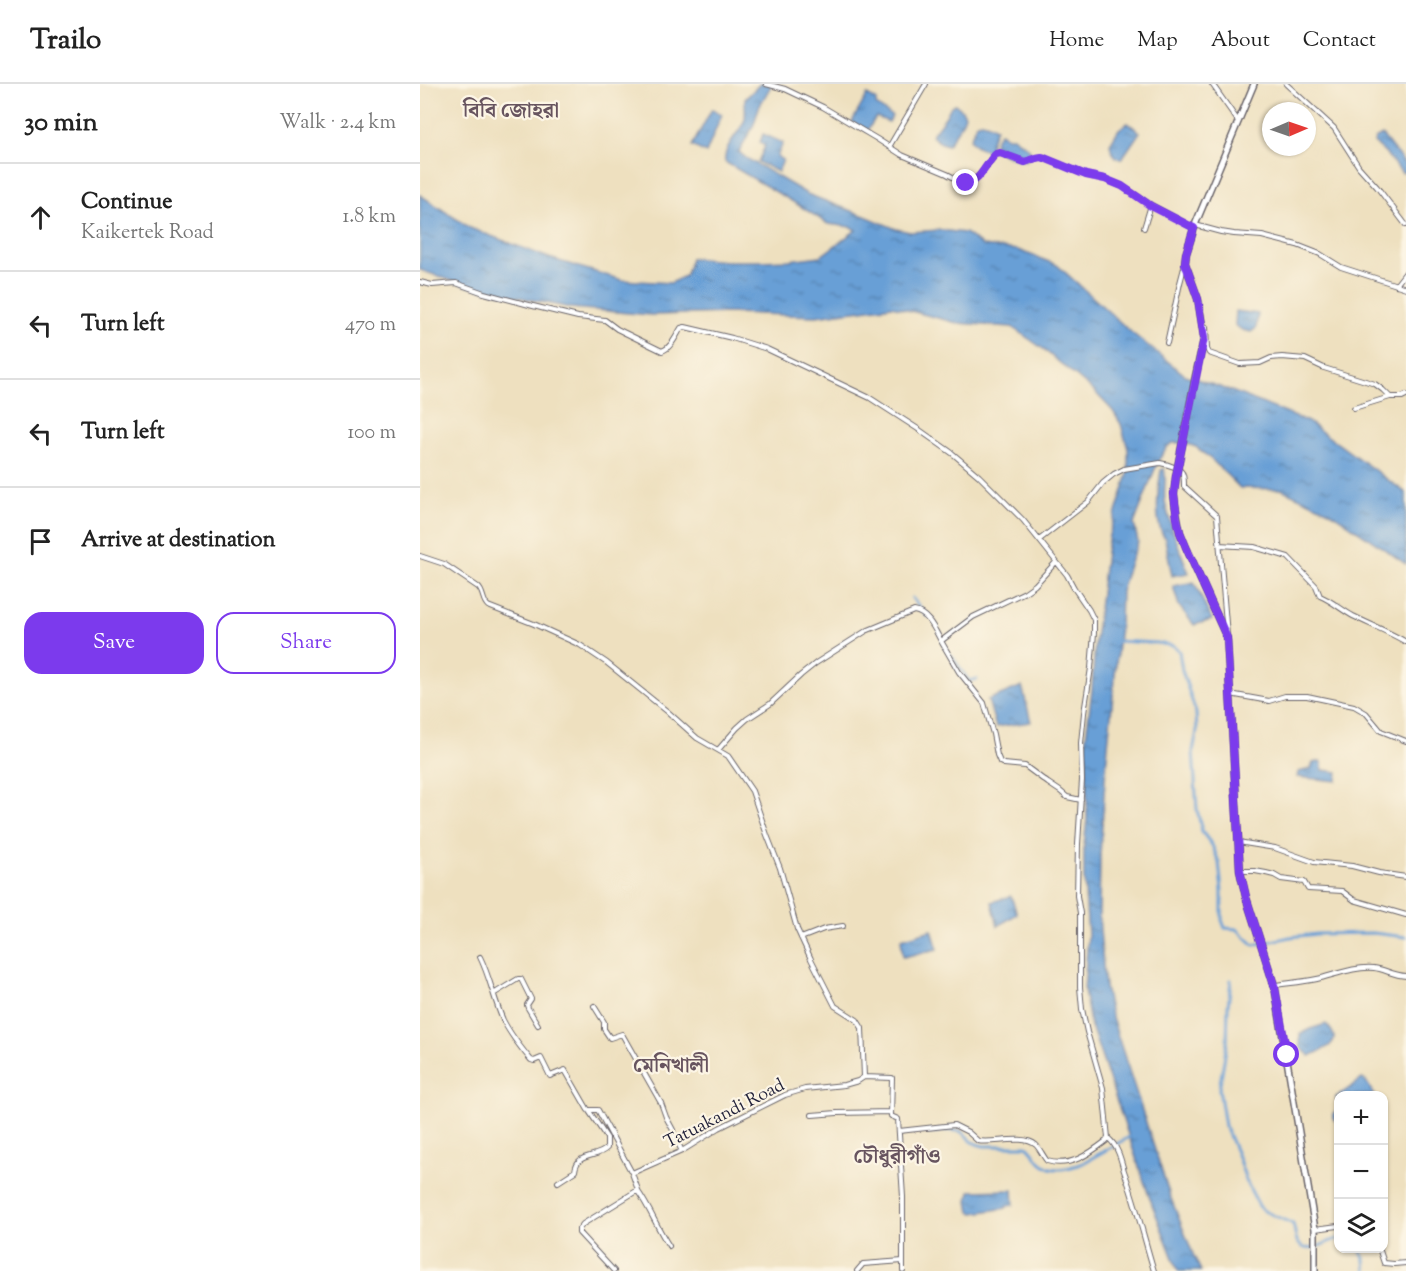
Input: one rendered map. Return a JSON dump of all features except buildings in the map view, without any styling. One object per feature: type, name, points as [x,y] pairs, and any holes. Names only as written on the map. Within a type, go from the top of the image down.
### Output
[{"type":"main road","points":[[1254,84],[1195,226],[1186,254],[1185,263],[1198,299],[1204,338],[1174,494],[1180,532],[1227,638],[1240,871],[1246,897],[1275,985],[1316,1232],[1315,1271]]},
{"type":"street","points":[[766,84],[782,87],[823,107],[902,155],[966,183],[971,183],[976,179],[996,154],[1000,153],[1025,162],[1042,157],[1086,175],[1122,186],[1151,206],[1195,226],[1221,232],[1262,236],[1297,245],[1320,254],[1341,267],[1406,288]]},
{"type":"street","points":[[889,147],[926,84]]},
{"type":"street","points":[[1212,84],[1238,121]]},
{"type":"street","points":[[1286,84],[1334,128],[1359,167],[1406,225]]},
{"type":"street","points":[[1144,228],[1151,206]]},
{"type":"street","points":[[1167,343],[1185,263]]},
{"type":"street","points":[[1396,285],[1406,272]]},
{"type":"street","points":[[420,282],[432,285],[456,283],[483,293],[533,306],[578,317],[605,320],[617,329],[662,351],[666,350],[681,328],[685,327],[767,349],[870,398],[952,453],[979,476],[1023,520],[1067,575],[1094,620],[1091,668],[1081,743],[1082,780],[1077,896],[1080,914],[1081,994],[1087,1032],[1103,1088],[1110,1139],[1117,1151],[1136,1205],[1154,1271]]},
{"type":"street","points":[[1203,324],[1206,327],[1209,353],[1240,364],[1260,363],[1271,358],[1282,357],[1305,359],[1324,368],[1375,384],[1390,397]]},
{"type":"street","points":[[1353,408],[1390,397],[1406,395]]},
{"type":"street","points":[[1039,540],[1088,502],[1103,483],[1124,469],[1160,463],[1182,471],[1184,486],[1215,514],[1217,519],[1227,638]]},
{"type":"street","points":[[1219,545],[1254,547],[1288,557],[1316,586],[1320,596],[1406,642]]},
{"type":"street","points":[[420,555],[444,564],[481,589],[485,604],[491,608],[580,645],[607,663],[697,738],[728,756],[752,791],[780,868],[801,938],[836,1006],[857,1020],[862,1029],[864,1077],[892,1078],[891,1117],[898,1119],[903,1197],[903,1271]]},
{"type":"street","points":[[944,639],[973,617],[1025,592],[1035,585],[1056,562]]},
{"type":"street","points":[[718,750],[742,723],[770,704],[816,663],[866,631],[918,611],[944,639],[959,672],[984,703],[1000,762],[1025,766],[1067,797],[1081,800]]},
{"type":"street","points":[[1230,694],[1269,701],[1285,696],[1307,696],[1354,706],[1366,713],[1381,731],[1406,741]]},
{"type":"street","points":[[1238,842],[1275,848],[1314,862],[1352,866],[1406,877]]},
{"type":"street","points":[[1240,871],[1255,871],[1281,879],[1304,882],[1308,889],[1342,891],[1354,900],[1406,915]]},
{"type":"street","points":[[801,938],[824,929],[843,926]]},
{"type":"street","points":[[480,957],[508,1028],[532,1060],[541,1058],[550,1076],[565,1070],[607,1138],[607,1148],[603,1152],[580,1159],[575,1171],[558,1182]]},
{"type":"street","points":[[1275,985],[1317,979],[1362,968],[1376,968],[1397,976],[1406,976]]},
{"type":"street","points":[[495,993],[521,979],[531,999],[527,1005],[528,1008],[538,1025]]},
{"type":"street","points":[[594,1005],[610,1038],[622,1034],[661,1102],[682,1150]]},
{"type":"street","name":"Tatuakandi Road","points":[[632,1173],[682,1150],[719,1128],[784,1095],[805,1089],[844,1085],[864,1077]]},
{"type":"street","points":[[588,1110],[598,1110],[669,1246]]},
{"type":"street","points":[[812,1115],[891,1112]]},
{"type":"street","points":[[899,1131],[954,1125],[968,1132],[978,1141],[1020,1140],[1030,1142],[1047,1161],[1057,1163],[1084,1158],[1110,1139]]},
{"type":"street","points":[[614,1271],[579,1233],[579,1229],[583,1224],[638,1190]]},
{"type":"street","points":[[1316,1232],[1334,1227]]},
{"type":"street","points":[[1381,1253],[1384,1263],[1406,1263]]},
{"type":"street","points":[[857,1271],[863,1264],[903,1262]]},
{"type":"water","points":[[760,84],[772,84],[739,152],[746,158],[807,194],[896,229],[910,232],[940,230],[965,233],[983,246],[1018,250],[1057,265],[1132,333],[1185,375],[1308,422],[1406,493],[1406,564],[1329,511],[1281,489],[1240,488],[1196,447],[1185,443],[1172,443],[1158,461],[1134,524],[1138,542],[1121,591],[1100,855],[1099,916],[1105,987],[1111,1015],[1170,1196],[1201,1271],[1178,1271],[1150,1199],[1090,1023],[1084,991],[1088,935],[1084,879],[1087,819],[1086,737],[1106,552],[1128,474],[1128,449],[1121,424],[1113,411],[1095,392],[1042,348],[1012,327],[957,323],[892,306],[816,316],[733,313],[651,315],[571,308],[470,287],[420,270],[420,195],[470,228],[549,258],[622,280],[671,283],[686,275],[691,258],[760,261],[821,256],[856,230],[851,227],[828,224],[725,162],[729,145],[745,119],[745,99]]},
{"type":"water","points":[[867,95],[876,100],[876,105],[892,116],[889,122],[876,117],[867,131],[852,122]]},
{"type":"water","points":[[955,104],[965,115],[946,145],[932,136],[951,106]]},
{"type":"water","points":[[712,109],[722,114],[706,153],[692,146]]},
{"type":"water","points":[[982,122],[996,128],[988,151],[970,139],[977,123]]},
{"type":"water","points":[[1128,123],[1140,132],[1120,159],[1113,153],[1110,144],[1119,129]]},
{"type":"water","points":[[1000,133],[1013,137],[1029,148],[1027,160],[1015,159],[995,149],[995,140]]},
{"type":"water","points":[[763,134],[783,143],[777,157],[783,160],[778,172],[758,162],[765,146],[760,143]]},
{"type":"water","points":[[1382,135],[1405,164],[1406,172],[1402,173],[1374,143],[1375,139]]},
{"type":"water","points":[[1236,311],[1258,314],[1256,328],[1251,332],[1235,325]]},
{"type":"water","points":[[1164,468],[1167,510],[1189,573],[1172,576],[1158,515],[1160,477],[1161,470]]},
{"type":"water","points":[[1194,582],[1212,620],[1194,625],[1179,606],[1173,586]]},
{"type":"water","points":[[1022,686],[1031,722],[996,727],[988,700]]},
{"type":"water","points":[[1322,762],[1322,770],[1338,772],[1337,781],[1297,777],[1298,772],[1311,769],[1313,763]]},
{"type":"water","points":[[1011,896],[1017,914],[998,926],[992,902]]},
{"type":"water","points":[[932,930],[938,949],[903,957],[901,939]]},
{"type":"water","points":[[1326,1024],[1334,1036],[1334,1041],[1328,1047],[1310,1056],[1300,1047],[1300,1034]]},
{"type":"water","points":[[1362,1079],[1366,1081],[1372,1091],[1345,1091]]},
{"type":"water","points":[[1013,1190],[1014,1205],[970,1212],[968,1201],[970,1191]]},
{"type":"waterway","points":[[912,598],[927,616]]},
{"type":"waterway","points":[[1115,641],[1157,643],[1174,646],[1179,651],[1182,670],[1196,713],[1197,731],[1193,751],[1197,809],[1202,832],[1212,845],[1219,862],[1222,920],[1225,928],[1237,929],[1254,945],[1317,934],[1373,933],[1406,937]]},
{"type":"waterway","points":[[951,655],[969,681],[977,679]]},
{"type":"waterway","points":[[1231,980],[1227,1043],[1219,1089],[1225,1126],[1247,1183],[1264,1211],[1293,1224],[1297,1241],[1302,1247],[1318,1247],[1334,1240]]},
{"type":"waterway","points":[[930,1133],[946,1130],[960,1131],[979,1145],[1027,1146],[1042,1163],[1053,1169],[1069,1168],[1083,1163],[1133,1135]]},
{"type":"waterway","points":[[1362,1253],[1366,1271]]},
{"type":"district","name":"বিবি জোহরা","points":[[511,110]]},
{"type":"district","name":"মেনিখালী","points":[[671,1065]]},
{"type":"district","name":"চৌধুরীগাঁও","points":[[897,1156]]},
{"type":"route","points":[[966,183],[971,183],[976,179],[996,154],[1000,153],[1025,162],[1042,157],[1086,175],[1122,186],[1151,206],[1194,228],[1185,263],[1198,299],[1204,338],[1176,476],[1175,504],[1180,532],[1227,638],[1240,871],[1275,988],[1287,1055]]}]
